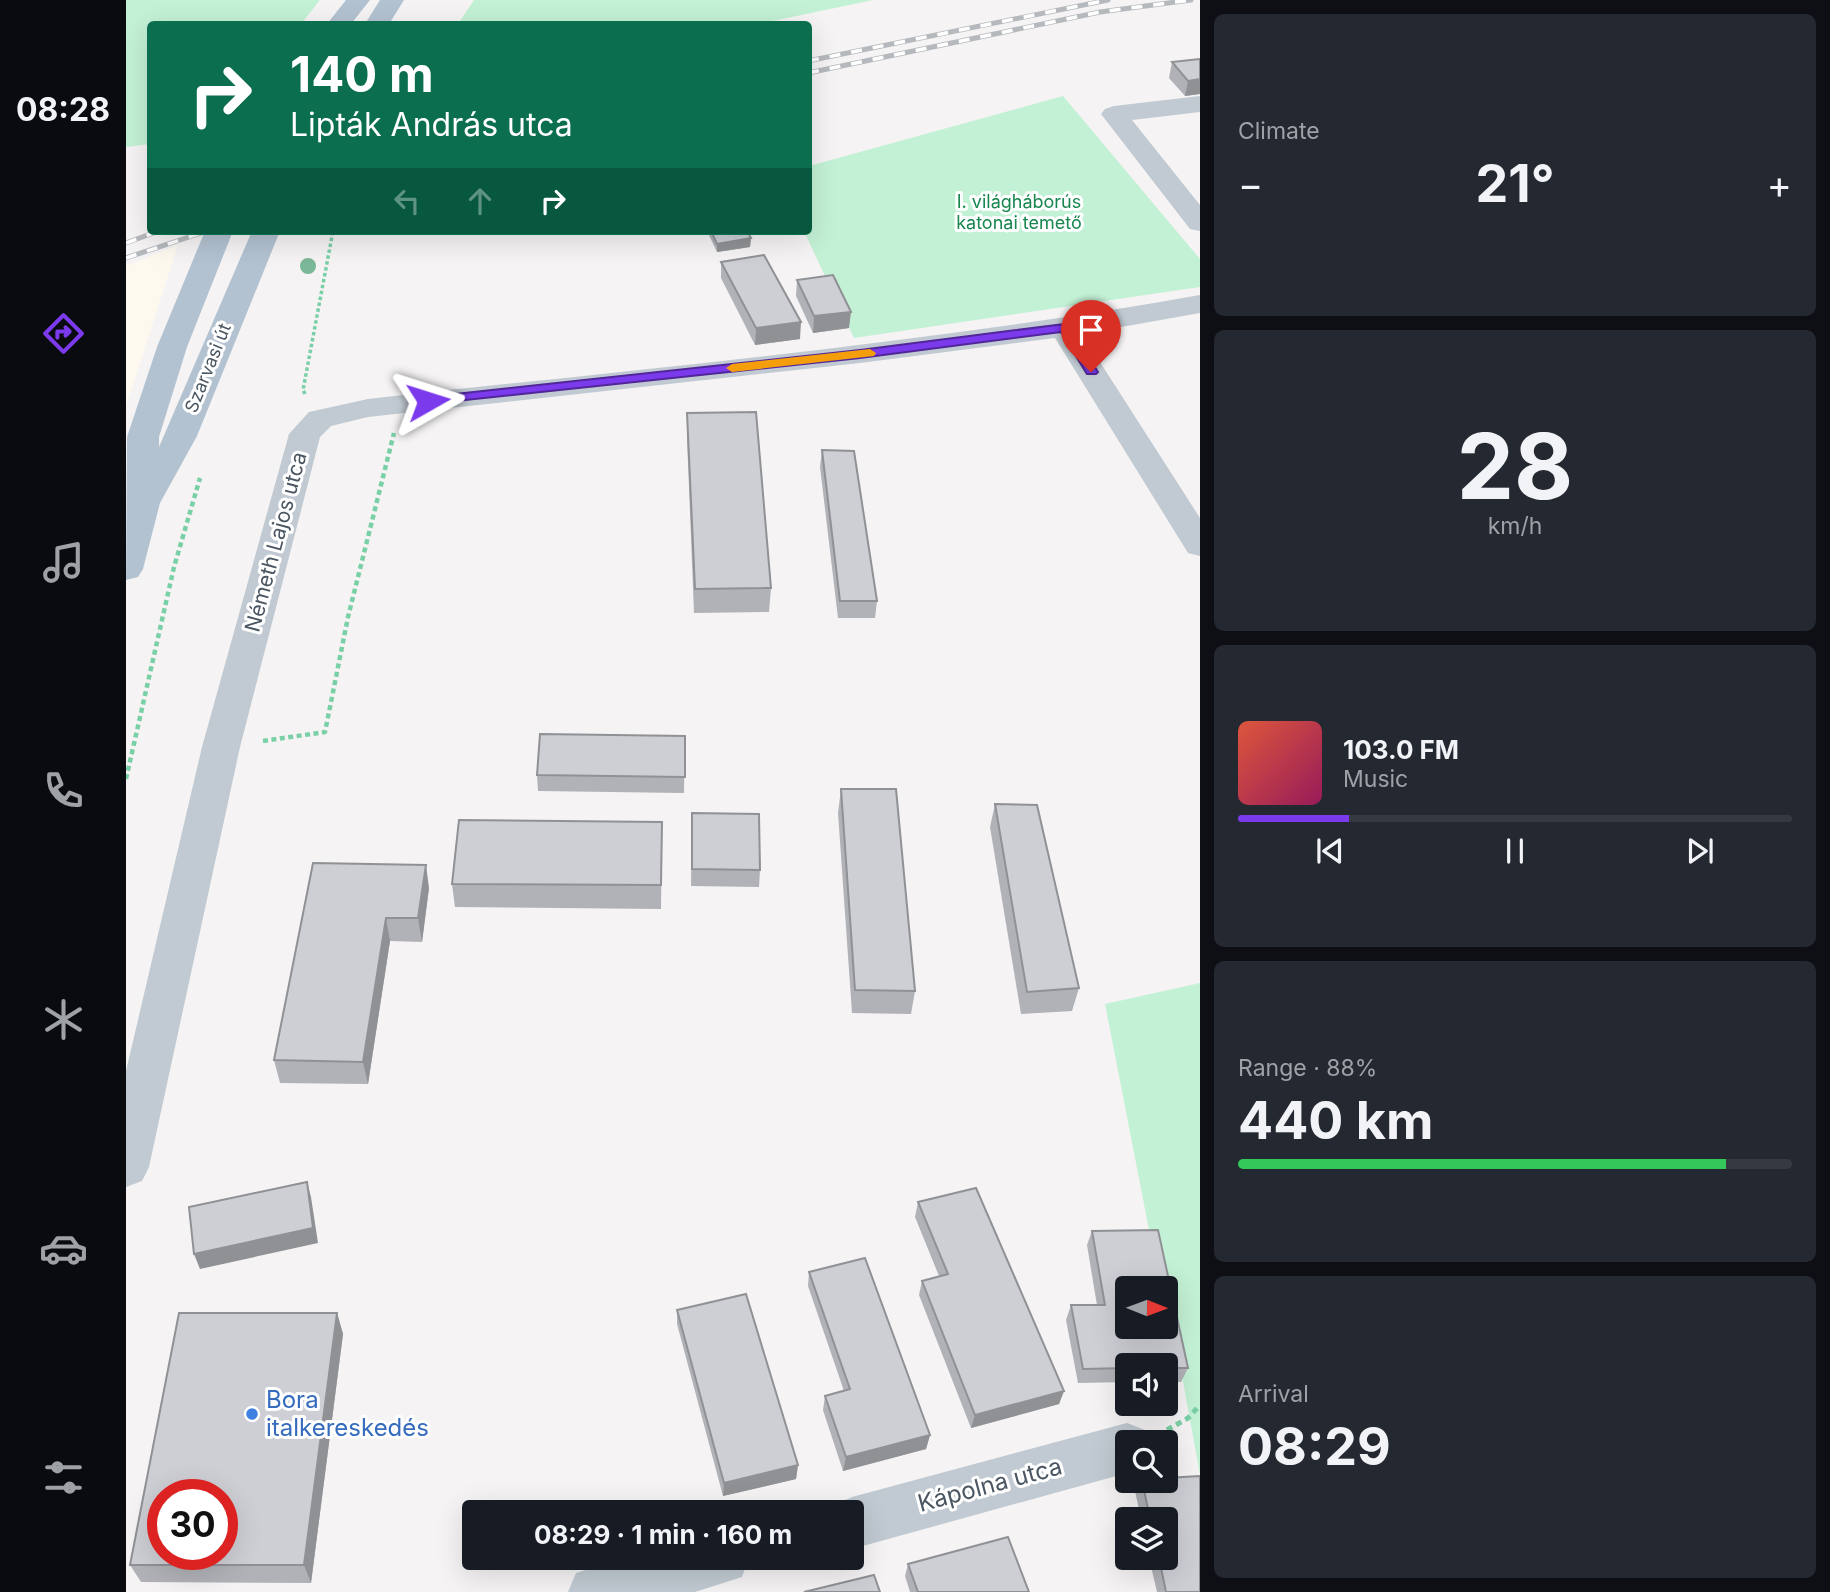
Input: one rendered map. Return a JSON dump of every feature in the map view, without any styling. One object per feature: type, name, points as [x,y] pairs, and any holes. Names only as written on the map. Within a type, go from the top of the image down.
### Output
[{"type":"main road","points":[[341,21],[358,0]]},
{"type":"main road","points":[[379,21],[392,0]]},
{"type":"main road","name":"Szarvasi út","points":[[143,503],[181,436],[265,235]]},
{"type":"main road","name":"Szarvasi út","points":[[126,569],[143,503],[143,437],[172,347],[214,241]]},
{"type":"street","points":[[1200,104],[1114,114],[1200,223]]},
{"type":"street","points":[[320,419],[401,403],[860,354],[1064,328],[1200,304]]},
{"type":"street","points":[[1064,328],[1200,545]]},
{"type":"street","name":"Németh Lajos utca","points":[[126,1167],[221,747],[305,434],[320,419]]},
{"type":"street","name":"Kápolna utca","points":[[864,1520],[1115,1449]]},
{"type":"street","points":[[596,1592],[678,1570]]},
{"type":"path","points":[[320,419],[303,390],[332,235]]},
{"type":"path","points":[[221,747],[325,732],[348,617],[401,403]]},
{"type":"path","points":[[126,779],[174,566],[200,477]]},
{"type":"path","points":[[1164,1430],[1188,1418],[1200,1405]]},
{"type":"shaded area","points":[[178,245],[126,407],[126,266]]},
{"type":"green space","points":[[126,0],[320,0],[303,21],[147,21],[147,144],[126,147]]},
{"type":"green space","points":[[474,0],[873,0],[773,21],[460,21]]},
{"type":"green space","name":"I. világháborús katonai temető","points":[[1063,96],[1200,259],[1200,287],[854,338],[806,235],[812,235],[812,165]]},
{"type":"green space","points":[[1200,983],[1200,1475],[1175,1339],[1178,1339],[1178,1276],[1162,1276],[1152,1245],[1105,1004]]},
{"type":"building","points":[[1200,59],[1200,79],[1188,81],[1172,62]]},
{"type":"building","points":[[713,235],[749,235],[751,238],[717,244]]},
{"type":"building","points":[[764,255],[801,322],[756,328],[721,262]]},
{"type":"building","points":[[833,275],[851,312],[814,316],[797,280]]},
{"type":"building","points":[[756,412],[771,588],[695,589],[687,413]]},
{"type":"building","points":[[822,450],[854,451],[877,601],[840,601]]},
{"type":"building","points":[[540,734],[685,736],[685,777],[537,775]]},
{"type":"building","points":[[841,789],[896,789],[915,991],[855,990]]},
{"type":"building","points":[[995,804],[1037,805],[1079,988],[1027,992]]},
{"type":"building","points":[[692,813],[759,814],[760,870],[692,869]]},
{"type":"building","points":[[459,820],[662,822],[661,885],[452,884]]},
{"type":"building","points":[[313,863],[426,865],[418,918],[386,918],[363,1062],[274,1060]]},
{"type":"building","points":[[307,1182],[313,1228],[194,1254],[189,1207]]},
{"type":"building","points":[[976,1188],[1064,1391],[975,1415],[922,1281],[948,1274],[918,1202]]},
{"type":"building","points":[[1158,1230],[1168,1276],[1115,1276],[1115,1339],[1178,1339],[1178,1322],[1188,1368],[1178,1368],[1178,1353],[1115,1353],[1115,1368],[1083,1369],[1071,1305],[1105,1305],[1092,1231]]},
{"type":"building","points":[[865,1258],[930,1435],[846,1457],[825,1396],[850,1389],[809,1272]]},
{"type":"building","points":[[746,1294],[798,1465],[724,1483],[677,1310]]},
{"type":"building","name":"Bora italkereskedés","points":[[179,1313],[337,1313],[304,1565],[238,1565],[238,1479],[147,1479],[147,1565],[130,1565]]},
{"type":"building","points":[[1200,1476],[1200,1592],[1166,1592],[1161,1570],[1178,1570],[1178,1507],[1148,1507],[1145,1493],[1178,1493],[1178,1477]]},
{"type":"building","points":[[1008,1537],[1029,1592],[918,1592],[908,1564]]},
{"type":"building","points":[[874,1575],[880,1592],[804,1592]]},
{"type":"railway","points":[[812,60],[1108,0]]},
{"type":"railway","points":[[812,72],[1100,12],[1191,0]]},
{"type":"railway","points":[[126,243],[148,235]]},
{"type":"railway","points":[[126,258],[195,235]]},
{"type":"slow traffic","points":[[732,368],[870,353]]},
{"type":"place","name":"Bora italkereskedés","points":[[252,1414]]},
{"type":"route","points":[[428,401],[860,354],[1064,328],[1091,372]]}]
